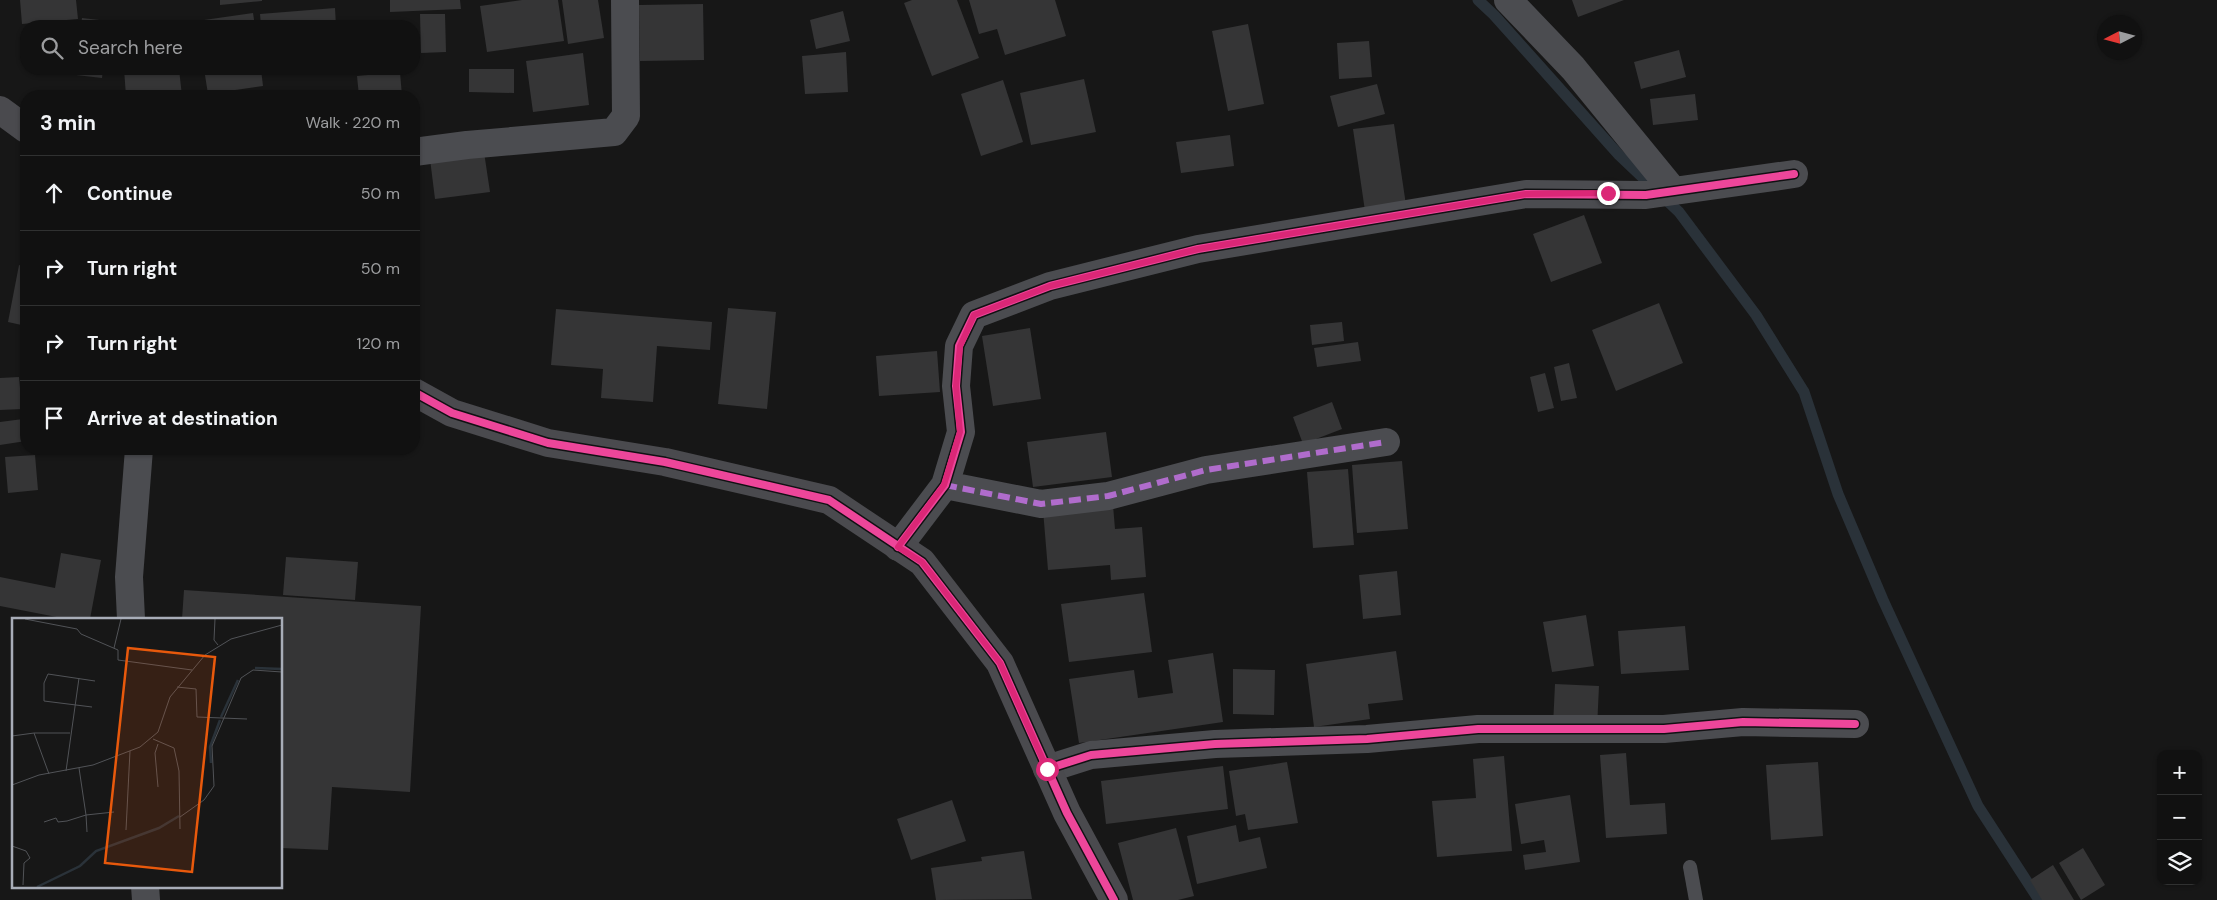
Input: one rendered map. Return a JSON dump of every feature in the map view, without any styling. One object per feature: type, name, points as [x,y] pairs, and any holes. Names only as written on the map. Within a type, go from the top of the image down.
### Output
[{"type":"street","points":[[420,151],[467,145],[614,132],[626,116],[625,0]]},
{"type":"street","points":[[1508,0],[1573,68],[1659,192]]},
{"type":"street","points":[[0,110],[20,125]]},
{"type":"street","points":[[898,547],[944,485],[960,432],[956,386],[960,346],[974,315],[1050,286],[1198,249],[1526,194],[1659,192],[1794,174]]},
{"type":"street","points":[[420,395],[452,413],[548,443],[665,462],[829,500],[922,562],[1000,663],[1067,813],[1114,900]]},
{"type":"street","points":[[944,485],[1041,504],[1108,496],[1206,470],[1386,442]]},
{"type":"street","points":[[131,618],[129,577],[139,455]]},
{"type":"street","points":[[1047,769],[1091,755],[1215,744],[1367,739],[1478,729],[1664,729],[1743,722],[1855,724]]},
{"type":"lane","points":[[1690,866],[1696,900]]},
{"type":"building","points":[[20,0],[76,0],[78,19],[22,20]]},
{"type":"building","points":[[220,0],[262,0],[262,1],[220,5]]},
{"type":"building","points":[[390,0],[460,0],[461,9],[390,12]]},
{"type":"building","points":[[522,0],[558,0],[564,41],[487,52],[480,6]]},
{"type":"building","points":[[562,0],[598,0],[604,38],[568,44]]},
{"type":"building","points":[[912,0],[957,0],[979,58],[932,76],[904,3]]},
{"type":"building","points":[[969,0],[1055,0],[1066,36],[1005,55],[997,29],[979,34]]},
{"type":"building","points":[[1572,0],[1624,0],[1578,17]]},
{"type":"building","points":[[703,4],[704,60],[640,61],[639,5]]},
{"type":"building","points":[[335,8],[336,20],[260,20],[260,14]]},
{"type":"building","points":[[843,11],[850,41],[816,49],[810,20]]},
{"type":"building","points":[[253,13],[254,20],[204,20]]},
{"type":"building","points":[[420,14],[445,14],[446,52],[421,53]]},
{"type":"building","points":[[82,18],[99,20],[82,20]]},
{"type":"building","points":[[1248,24],[1264,104],[1228,111],[1212,31]]},
{"type":"building","points":[[1369,41],[1372,77],[1339,79],[1337,43]]},
{"type":"building","points":[[1679,50],[1686,77],[1641,89],[1634,62]]},
{"type":"building","points":[[846,52],[848,92],[805,94],[802,56]]},
{"type":"building","points":[[583,53],[589,105],[533,112],[526,61]]},
{"type":"building","points":[[469,69],[514,69],[514,93],[469,92]]},
{"type":"building","points":[[76,75],[102,75],[102,78]]},
{"type":"building","points":[[124,75],[180,75],[181,90],[126,90]]},
{"type":"building","points":[[205,75],[262,75],[263,86],[236,90],[207,90]]},
{"type":"building","points":[[400,75],[402,90],[358,90],[357,76]]},
{"type":"building","points":[[1084,79],[1096,132],[1031,145],[1020,93]]},
{"type":"building","points":[[1003,80],[1023,142],[981,156],[961,94]]},
{"type":"building","points":[[1377,84],[1385,114],[1338,127],[1330,96]]},
{"type":"building","points":[[1695,94],[1698,120],[1653,125],[1650,99]]},
{"type":"building","points":[[1394,124],[1406,205],[1365,211],[1353,129]]},
{"type":"building","points":[[1230,135],[1234,166],[1181,173],[1176,142]]},
{"type":"building","points":[[484,152],[490,192],[435,199],[430,159]]},
{"type":"building","points":[[1584,215],[1602,263],[1551,282],[1533,234]]},
{"type":"building","points":[[19,265],[20,325],[8,322]]},
{"type":"building","points":[[1659,303],[1683,363],[1616,391],[1592,330]]},
{"type":"building","points":[[728,308],[776,312],[767,409],[718,404]]},
{"type":"building","points":[[556,309],[712,322],[710,350],[657,346],[653,402],[601,398],[603,369],[551,365]]},
{"type":"building","points":[[1342,322],[1344,341],[1312,345],[1310,325]]},
{"type":"building","points":[[1030,328],[1041,399],[993,406],[982,336]]},
{"type":"building","points":[[1358,342],[1361,361],[1317,367],[1314,348]]},
{"type":"building","points":[[937,351],[940,392],[879,396],[876,356]]},
{"type":"building","points":[[1569,363],[1577,398],[1561,401],[1554,367]]},
{"type":"building","points":[[1545,373],[1554,408],[1538,412],[1530,377]]},
{"type":"building","points":[[19,377],[20,409],[0,410],[0,378]]},
{"type":"building","points":[[1332,402],[1342,429],[1303,444],[1293,417]]},
{"type":"building","points":[[20,419],[20,442],[0,445],[0,422]]},
{"type":"building","points":[[1106,432],[1112,477],[1033,487],[1027,442]]},
{"type":"building","points":[[35,455],[38,490],[8,493],[5,457]]},
{"type":"building","points":[[1402,461],[1408,529],[1357,533],[1352,465]]},
{"type":"building","points":[[1348,469],[1354,545],[1313,548],[1307,472]]},
{"type":"building","points":[[1113,505],[1115,529],[1142,527],[1146,577],[1111,580],[1110,565],[1048,570],[1043,510]]},
{"type":"building","points":[[61,553],[101,560],[90,618],[62,618],[0,606],[0,577],[55,588]]},
{"type":"building","points":[[286,557],[358,562],[355,600],[283,595]]},
{"type":"building","points":[[1397,571],[1401,615],[1363,619],[1359,575]]},
{"type":"building","points":[[184,590],[421,606],[410,792],[332,787],[328,850],[282,848],[282,618],[182,618]]},
{"type":"building","points":[[1144,593],[1152,652],[1069,662],[1061,604]]},
{"type":"building","points":[[1586,615],[1594,666],[1552,672],[1543,622]]},
{"type":"building","points":[[1685,626],[1689,670],[1621,674],[1618,631]]},
{"type":"building","points":[[1396,651],[1403,700],[1368,704],[1370,719],[1314,727],[1306,664]]},
{"type":"building","points":[[1213,653],[1223,722],[1079,743],[1069,679],[1134,670],[1138,698],[1173,693],[1168,660]]},
{"type":"building","points":[[1233,669],[1275,670],[1274,715],[1233,714]]},
{"type":"building","points":[[1555,684],[1599,686],[1597,728],[1553,726]]},
{"type":"building","points":[[1626,753],[1630,805],[1665,803],[1667,834],[1606,838],[1600,755]]},
{"type":"building","points":[[1504,756],[1512,851],[1437,857],[1432,801],[1476,798],[1473,759]]},
{"type":"building","points":[[1287,762],[1298,823],[1248,830],[1245,814],[1236,816],[1229,771]]},
{"type":"building","points":[[1818,762],[1823,836],[1771,840],[1766,765]]},
{"type":"building","points":[[1223,766],[1228,809],[1106,824],[1101,781]]},
{"type":"building","points":[[1570,795],[1580,862],[1525,870],[1523,855],[1546,852],[1544,840],[1521,844],[1515,804]]},
{"type":"building","points":[[952,800],[966,841],[911,860],[897,819]]},
{"type":"building","points":[[1236,825],[1239,842],[1260,837],[1267,868],[1197,884],[1187,836]]},
{"type":"building","points":[[1176,828],[1194,896],[1178,900],[1133,900],[1118,843]]},
{"type":"building","points":[[2083,848],[2105,885],[2081,900],[2059,863]]},
{"type":"building","points":[[1024,851],[1032,899],[936,900],[931,868],[982,861],[981,857]]},
{"type":"building","points":[[2053,865],[2074,900],[2042,900],[2030,880]]},
{"type":"waterway","points":[[1478,0],[1494,15],[1619,155],[1679,212],[1756,315],[1804,392],[1838,494],[1883,600],[1978,806],[2039,900]]},
{"type":"marked path","points":[[945,485],[1041,504],[1108,496],[1206,470],[1386,442]]},
{"type":"cycle path","points":[[898,547],[945,485],[961,432],[956,386],[959,346],[974,315],[1050,286],[1198,249],[1526,194],[1646,195],[1794,174]]},
{"type":"cycle path","points":[[420,395],[452,413],[548,443],[665,462],[829,500],[922,562],[1000,663],[1067,813],[1114,900]]},
{"type":"cycle path","points":[[1047,769],[1091,755],[1215,744],[1367,739],[1478,729],[1664,729],[1743,722],[1855,724]]},
{"type":"route","points":[[1047,769],[1000,663],[922,562],[898,547],[944,485],[960,432],[956,386],[960,346],[974,315],[1050,286],[1198,249],[1526,194],[1608,193]]}]
